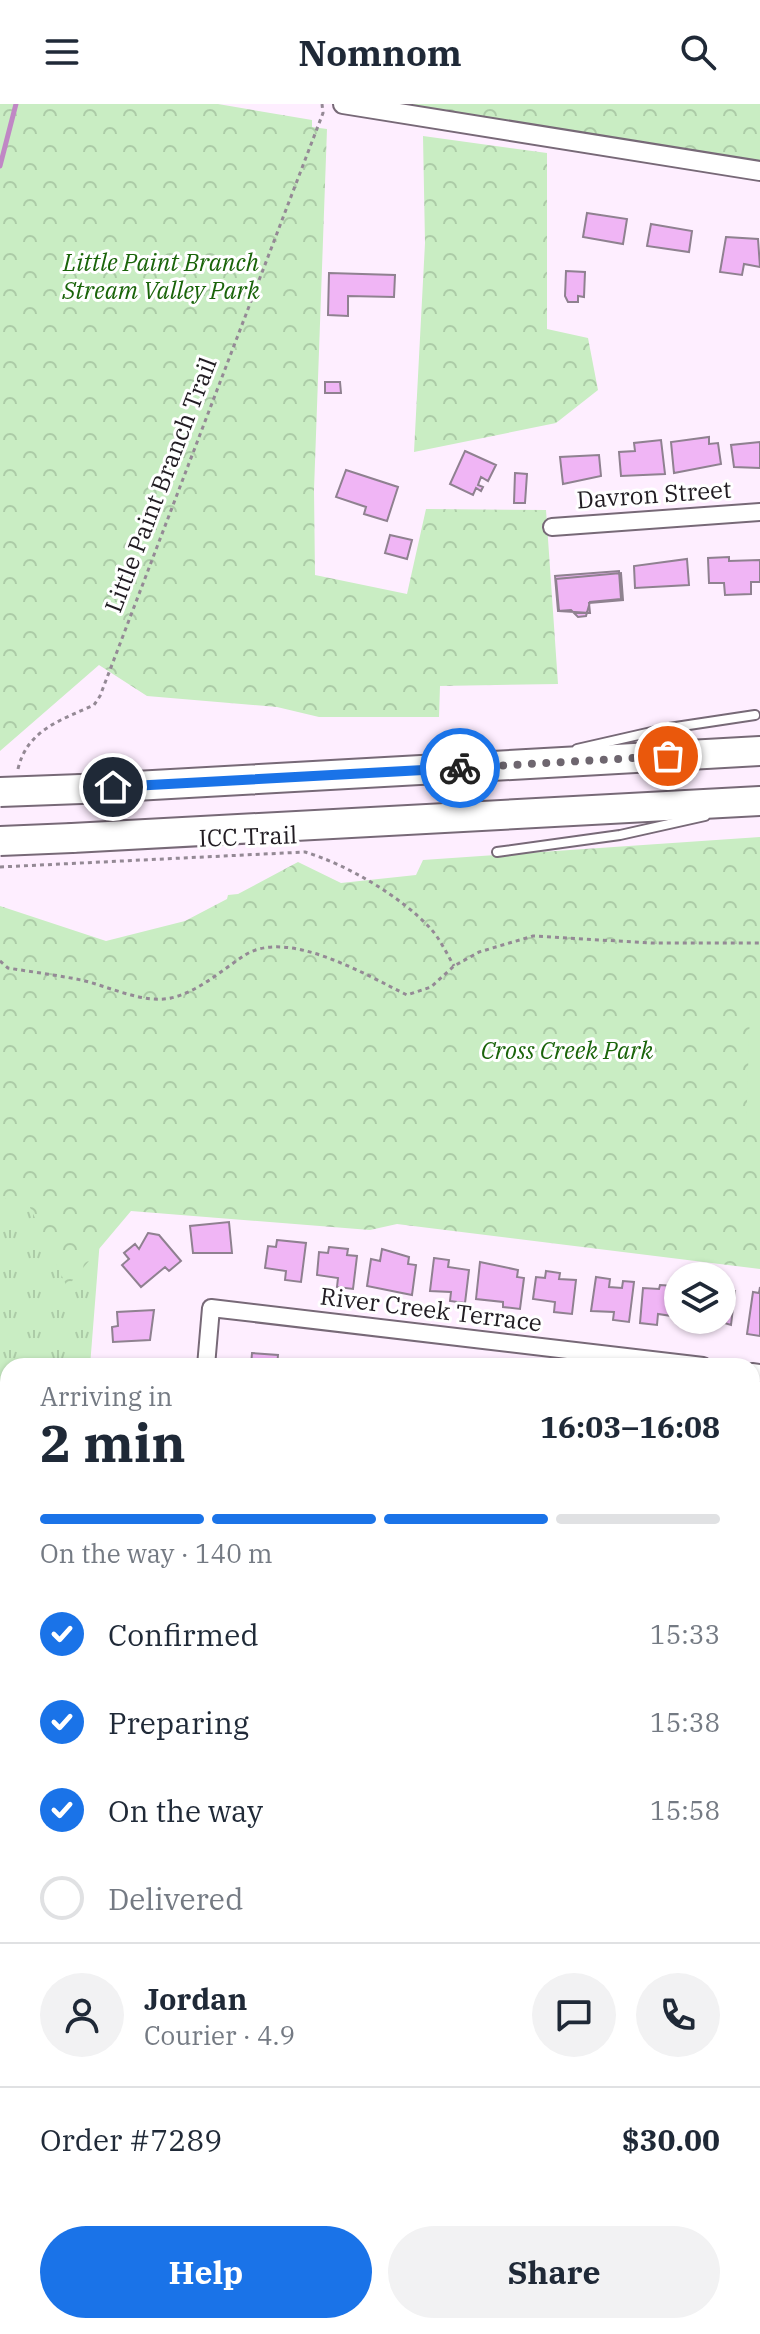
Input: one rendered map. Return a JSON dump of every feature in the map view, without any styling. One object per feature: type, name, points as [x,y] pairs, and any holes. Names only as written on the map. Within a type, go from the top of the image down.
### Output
[{"type":"highway","points":[[8,786],[81,789],[760,751]]},
{"type":"highway","points":[[0,841],[760,802]]},
{"type":"street","points":[[343,104],[760,171]]},
{"type":"street","name":"Davron Street","points":[[552,527],[760,512]]},
{"type":"street","name":"River Creek Terrace","points":[[207,1358],[211,1308],[607,1358]]},
{"type":"lane","points":[[514,765],[646,732],[755,715]]},
{"type":"lane","points":[[497,852],[620,835],[760,802]]},
{"type":"path","name":"Little Paint Branch Trail","points":[[8,786],[31,738],[94,705],[100,696],[323,113],[322,104]]},
{"type":"path","name":"ICC Trail","points":[[0,867],[305,852],[333,860],[380,889],[431,929],[454,966]]},
{"type":"path","points":[[0,961],[8,968],[81,980],[143,997],[169,999],[209,980],[249,953],[278,946],[298,948],[407,995],[431,987],[454,966],[479,952],[533,936],[651,943],[760,943]]},
{"type":"green space","name":"Little Paint Branch Stream Valley Park","points":[[0,104],[218,104],[312,120],[312,127],[327,129],[314,490],[315,575],[407,594],[426,509],[546,510],[558,684],[440,686],[439,717],[319,717],[277,707],[147,696],[99,665],[0,751]]},
{"type":"green space","points":[[343,104],[760,104],[760,171]]},
{"type":"green space","points":[[423,136],[547,153],[547,329],[588,338],[598,390],[556,423],[414,452],[425,243]]},
{"type":"green space","name":"Cross Creek Park","points":[[760,837],[760,1269],[736,1266],[736,1262],[704,1262],[397,1224],[370,1230],[131,1211],[67,1287],[28,1203],[0,1197],[0,906],[106,941],[185,921],[227,899],[228,895],[238,894],[298,862],[341,883],[416,875],[423,860]]},
{"type":"green space","points":[[750,1010],[760,1010],[760,1134],[746,1133]]},
{"type":"green space","points":[[0,1176],[104,1189],[91,1358],[0,1358]]},
{"type":"building","points":[[587,213],[627,219],[623,244],[583,237]]},
{"type":"building","points":[[651,224],[692,231],[689,252],[647,246]]},
{"type":"building","points":[[726,237],[758,239],[760,267],[744,264],[742,275],[720,272]]},
{"type":"building","points":[[566,271],[585,272],[584,297],[578,296],[578,302],[568,302],[565,296]]},
{"type":"building","points":[[329,273],[395,275],[394,297],[348,296],[348,316],[328,315]]},
{"type":"building","points":[[325,382],[340,382],[341,393],[325,393]]},
{"type":"building","points":[[709,437],[709,444],[718,443],[721,464],[674,473],[671,442]]},
{"type":"building","points":[[661,440],[665,474],[621,476],[619,452],[635,451],[634,443]]},
{"type":"building","points":[[760,442],[760,468],[734,467],[731,445]]},
{"type":"building","points":[[465,451],[496,465],[488,481],[481,477],[478,485],[483,487],[481,491],[476,488],[473,495],[450,484]]},
{"type":"building","points":[[599,455],[601,476],[563,484],[560,457]]},
{"type":"building","points":[[346,470],[398,487],[387,521],[364,514],[366,507],[336,497]]},
{"type":"building","points":[[515,473],[527,474],[525,503],[514,503]]},
{"type":"building","points":[[390,535],[412,540],[407,559],[385,553]]},
{"type":"building","points":[[729,557],[729,561],[760,560],[760,582],[751,582],[751,594],[725,595],[724,583],[709,583],[708,558]]},
{"type":"building","points":[[687,559],[689,585],[635,588],[634,566]]},
{"type":"building","points":[[619,571],[621,599],[590,602],[586,616],[578,617],[571,610],[558,611],[555,576]]},
{"type":"building","points":[[621,573],[623,600],[589,603],[590,613],[559,611],[556,579]]},
{"type":"building","points":[[229,1222],[232,1253],[193,1253],[190,1226]]},
{"type":"building","points":[[148,1233],[159,1235],[181,1261],[169,1271],[165,1267],[141,1287],[122,1265],[129,1259],[124,1253],[135,1244],[139,1249]]},
{"type":"building","points":[[277,1240],[306,1243],[301,1282],[285,1280],[286,1271],[265,1268],[268,1246],[276,1247]]},
{"type":"building","points":[[329,1247],[348,1249],[347,1255],[357,1256],[353,1289],[337,1287],[338,1278],[317,1275],[319,1252],[328,1253]]},
{"type":"building","points":[[382,1249],[409,1257],[408,1264],[416,1265],[412,1295],[367,1286],[371,1259],[380,1261]]},
{"type":"building","points":[[434,1258],[449,1260],[448,1267],[469,1270],[465,1303],[450,1301],[451,1292],[430,1291]]},
{"type":"building","points":[[480,1262],[518,1270],[517,1277],[524,1278],[520,1309],[503,1307],[503,1302],[476,1299]]},
{"type":"building","points":[[546,1271],[560,1273],[559,1279],[576,1280],[572,1314],[554,1312],[555,1302],[533,1299],[536,1277],[545,1278]]},
{"type":"building","points":[[596,1277],[610,1279],[609,1287],[622,1288],[623,1281],[634,1282],[629,1322],[613,1320],[614,1312],[591,1311]]},
{"type":"building","points":[[660,1285],[664,1285],[664,1315],[658,1314],[657,1325],[640,1323],[643,1288],[659,1289]]},
{"type":"building","points":[[760,1287],[760,1336],[747,1334],[753,1292],[759,1293]]},
{"type":"building","points":[[154,1310],[150,1340],[113,1342],[112,1327],[118,1326],[117,1312]]},
{"type":"building","points":[[252,1353],[278,1355],[278,1358],[252,1358]]},
{"type":"waterway","points":[[0,166],[16,104]]},
{"type":"way so far","points":[[460,768],[668,756]]},
{"type":"route","points":[[113,787],[460,768]]}]
